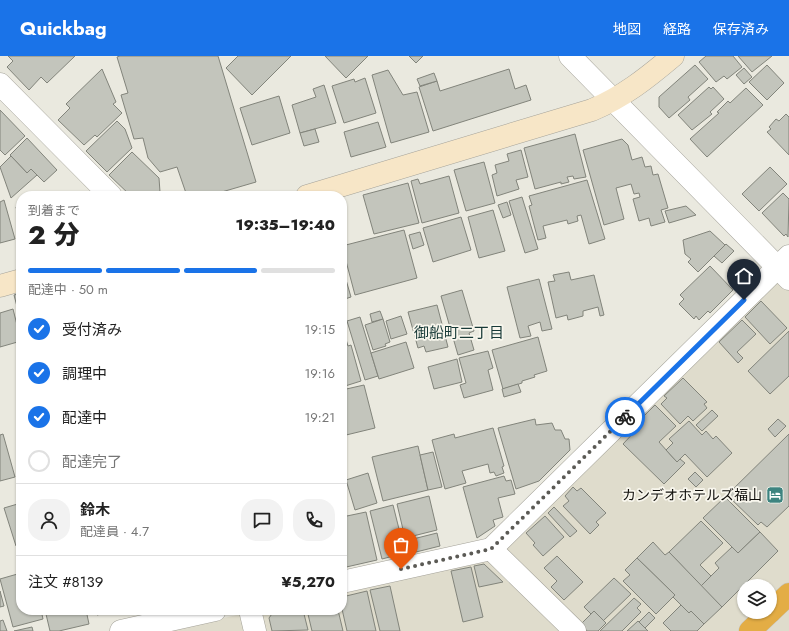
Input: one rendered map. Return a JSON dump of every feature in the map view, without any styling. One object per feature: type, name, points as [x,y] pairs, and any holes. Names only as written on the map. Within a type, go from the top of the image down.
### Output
[{"type":"highway","points":[[777,605],[789,594]]},
{"type":"highway","points":[[750,631],[763,619]]},
{"type":"street","points":[[347,581],[491,549],[785,267],[614,101],[570,56]]},
{"type":"street","points":[[324,191],[592,110],[614,101],[637,86],[673,56]]},
{"type":"street","points":[[0,84],[106,191]]},
{"type":"street","points":[[0,286],[16,281]]},
{"type":"street","points":[[491,549],[575,631]]},
{"type":"street","points":[[121,631],[193,615]]},
{"type":"street","points":[[251,615],[255,631]]},
{"type":"shaded area","points":[[789,265],[789,631],[166,631],[237,615],[347,615],[347,590],[484,557]]},
{"type":"building","points":[[8,56],[75,56],[47,83],[41,77],[29,90],[7,67],[13,61]]},
{"type":"building","points":[[218,56],[256,182],[225,191],[185,191],[177,167],[160,172],[148,158],[143,138],[134,139],[121,95],[128,93],[117,57]]},
{"type":"building","points":[[238,56],[291,56],[252,95],[226,68]]},
{"type":"building","points":[[325,56],[368,56],[346,78]]},
{"type":"building","points":[[409,56],[423,56],[416,63]]},
{"type":"building","points":[[706,56],[733,56],[742,67],[727,79],[724,76],[716,82],[699,62]]},
{"type":"building","points":[[738,56],[772,56],[752,72]]},
{"type":"building","points":[[695,65],[708,79],[688,97],[690,100],[669,118],[659,107],[659,97]]},
{"type":"building","points":[[767,65],[784,83],[767,100],[749,82]]},
{"type":"building","points":[[744,68],[752,77],[744,84],[736,75]]},
{"type":"building","points":[[102,69],[116,102],[113,104],[122,113],[97,137],[95,135],[84,145],[58,120],[70,108],[66,104]]},
{"type":"building","points":[[509,69],[515,89],[526,85],[531,100],[433,131],[419,87],[437,81],[440,91]]},
{"type":"building","points":[[388,70],[403,95],[417,92],[429,132],[391,143],[372,75]]},
{"type":"building","points":[[434,73],[437,81],[420,86],[417,79]]},
{"type":"building","points":[[365,78],[376,113],[344,123],[332,86],[354,79],[355,82]]},
{"type":"building","points":[[324,85],[336,123],[300,133],[292,105],[316,97],[313,89]]},
{"type":"building","points":[[709,87],[711,89],[713,87],[724,99],[710,112],[712,114],[692,130],[678,115]]},
{"type":"building","points":[[746,88],[763,105],[707,157],[690,139],[719,113],[717,112],[728,101],[730,103]]},
{"type":"building","points":[[279,96],[290,133],[252,145],[240,108]]},
{"type":"building","points":[[0,110],[25,136],[5,155],[0,150]]},
{"type":"building","points":[[786,114],[789,117],[789,155],[767,132],[771,129],[769,127],[776,119],[779,121]]},
{"type":"building","points":[[117,121],[125,129],[132,148],[107,172],[86,151]]},
{"type":"building","points":[[378,122],[386,147],[351,157],[344,132]]},
{"type":"building","points":[[315,129],[319,142],[304,146],[300,133]]},
{"type":"building","points":[[575,134],[586,177],[574,179],[573,176],[567,177],[569,182],[561,184],[561,182],[535,189],[524,148]]},
{"type":"building","points":[[27,138],[57,170],[44,182],[31,169],[27,173],[10,155]]},
{"type":"building","points":[[622,139],[628,145],[632,160],[642,157],[645,167],[651,166],[653,175],[658,174],[668,208],[661,210],[665,222],[651,226],[649,218],[639,221],[633,199],[640,197],[639,193],[634,194],[631,184],[616,188],[624,219],[604,225],[583,150]]},
{"type":"building","points":[[521,150],[528,177],[516,180],[519,189],[497,196],[492,175],[497,173],[495,165],[509,161],[507,154]]},
{"type":"building","points":[[132,152],[159,178],[160,191],[126,191],[109,175]]},
{"type":"building","points":[[11,156],[27,173],[31,169],[37,175],[19,191],[16,191],[16,194],[11,198],[0,167]]},
{"type":"building","points":[[484,162],[495,203],[466,211],[454,170]]},
{"type":"building","points":[[770,167],[787,184],[759,211],[742,194]]},
{"type":"building","points":[[449,176],[459,213],[422,223],[411,181],[418,179],[420,184]]},
{"type":"building","points":[[587,180],[605,239],[589,244],[581,215],[577,216],[578,221],[568,224],[567,220],[543,226],[546,238],[538,240],[529,206],[532,205],[529,196]]},
{"type":"building","points":[[408,183],[419,223],[374,234],[363,195]]},
{"type":"building","points":[[783,193],[789,199],[788,237],[786,234],[784,236],[762,213]]},
{"type":"building","points":[[522,197],[538,249],[525,253],[509,201]]},
{"type":"building","points":[[4,200],[15,239],[0,243],[0,202]]},
{"type":"building","points":[[507,202],[511,215],[503,218],[498,205]]},
{"type":"building","points":[[686,206],[696,215],[669,223],[665,211]]},
{"type":"building","points":[[493,210],[505,251],[479,258],[468,217]]},
{"type":"building","points":[[461,217],[471,250],[433,262],[423,228]]},
{"type":"building","points":[[404,230],[417,278],[355,295],[347,265],[347,245]]},
{"type":"building","points":[[710,231],[725,245],[698,272],[688,262],[691,259],[685,254],[683,240]]},
{"type":"building","points":[[420,232],[424,245],[413,249],[409,235]]},
{"type":"building","points":[[726,244],[734,251],[722,263],[714,256]]},
{"type":"building","points":[[710,266],[733,290],[710,313],[708,311],[699,320],[696,316],[694,319],[679,304],[684,299],[680,295]]},
{"type":"building","points":[[569,272],[571,280],[594,275],[604,315],[600,316],[598,307],[583,311],[583,316],[568,320],[567,315],[556,318],[548,282],[555,281],[553,275]]},
{"type":"building","points":[[735,275],[741,283],[735,288],[729,280]]},
{"type":"building","points":[[539,279],[552,329],[542,331],[540,322],[528,326],[531,336],[520,338],[507,287]]},
{"type":"building","points":[[347,283],[351,297],[347,298]]},
{"type":"building","points":[[462,290],[474,331],[469,333],[474,350],[458,355],[441,296]]},
{"type":"building","points":[[761,301],[787,328],[770,344],[745,317]]},
{"type":"building","points":[[437,305],[448,347],[426,352],[424,346],[418,348],[408,312]]},
{"type":"building","points":[[13,309],[16,321],[16,342],[0,347],[0,313]]},
{"type":"building","points":[[380,311],[383,319],[372,322],[370,314]]},
{"type":"building","points":[[401,316],[407,334],[391,339],[386,321]]},
{"type":"building","points":[[360,317],[378,376],[365,380],[347,321]]},
{"type":"building","points":[[383,319],[390,342],[385,344],[386,346],[373,350],[365,325]]},
{"type":"building","points":[[742,320],[756,334],[737,352],[743,358],[738,363],[719,342]]},
{"type":"building","points":[[789,331],[789,376],[770,394],[748,371]]},
{"type":"building","points":[[538,337],[547,371],[534,375],[535,377],[522,381],[522,383],[503,389],[492,350]]},
{"type":"building","points":[[406,342],[414,368],[379,379],[371,353]]},
{"type":"building","points":[[347,343],[348,346],[351,345],[361,381],[347,385]]},
{"type":"building","points":[[488,351],[493,368],[488,370],[493,390],[464,398],[460,385],[466,383],[459,358]]},
{"type":"building","points":[[457,359],[462,382],[434,389],[428,367]]},
{"type":"building","points":[[683,378],[707,402],[704,404],[707,408],[693,421],[688,416],[680,424],[661,404],[667,398],[664,396]]},
{"type":"building","points":[[518,384],[521,392],[504,397],[502,389]]},
{"type":"building","points":[[364,385],[375,428],[347,435],[347,389]]},
{"type":"building","points":[[655,405],[676,426],[659,442],[677,462],[680,459],[685,463],[664,484],[623,444],[638,428],[635,425]]},
{"type":"building","points":[[712,410],[718,416],[702,431],[696,425]]},
{"type":"building","points":[[535,419],[536,425],[552,423],[555,430],[561,430],[565,439],[569,439],[570,450],[539,481],[516,489],[498,428]]},
{"type":"building","points":[[778,419],[786,426],[775,437],[768,429]]},
{"type":"building","points":[[689,421],[702,435],[706,431],[713,439],[716,436],[732,453],[707,477],[685,454],[677,462],[666,450],[673,443],[669,439]]},
{"type":"building","points":[[493,428],[504,466],[502,467],[504,473],[496,476],[494,472],[490,473],[488,464],[462,471],[466,483],[445,489],[432,440],[454,434],[455,438]]},
{"type":"building","points":[[3,434],[15,477],[0,481],[0,435]]},
{"type":"building","points":[[789,434],[789,506],[767,527],[761,522],[758,525],[727,495]]},
{"type":"building","points":[[418,446],[428,490],[383,501],[372,457]]},
{"type":"building","points":[[433,452],[442,487],[428,490],[420,455]]},
{"type":"building","points":[[695,472],[703,480],[696,487],[688,479]]},
{"type":"building","points":[[368,473],[377,503],[355,510],[347,480]]},
{"type":"building","points":[[504,476],[506,481],[511,480],[515,494],[498,498],[503,517],[493,520],[495,526],[477,538],[463,487]]},
{"type":"building","points":[[573,487],[577,491],[581,488],[606,513],[596,522],[599,525],[590,534],[563,506],[569,501],[565,496]]},
{"type":"building","points":[[429,496],[437,530],[405,538],[397,504]]},
{"type":"building","points":[[725,497],[760,532],[738,553],[703,518]]},
{"type":"building","points":[[16,504],[16,546],[4,508]]},
{"type":"building","points":[[393,505],[405,553],[382,559],[370,511]]},
{"type":"building","points":[[554,507],[577,531],[570,537],[548,513]]},
{"type":"building","points":[[366,512],[377,560],[347,567],[347,516]]},
{"type":"building","points":[[545,516],[564,537],[543,556],[533,545],[535,543],[526,533]]},
{"type":"building","points":[[701,521],[723,543],[700,565],[711,576],[701,586],[669,552]]},
{"type":"building","points":[[760,532],[778,551],[750,579],[737,579],[737,592],[722,607],[701,586],[719,568],[715,563],[732,547],[738,553]]},
{"type":"building","points":[[437,533],[440,546],[416,552],[413,539]]},
{"type":"building","points":[[653,542],[665,555],[669,552],[722,607],[704,624],[691,611],[689,613],[673,597],[675,595],[637,558]]},
{"type":"building","points":[[557,556],[583,582],[564,600],[551,587],[557,581],[544,568]]},
{"type":"building","points":[[637,558],[675,595],[656,614],[623,581],[630,575],[625,570]]},
{"type":"building","points":[[484,564],[503,582],[479,587],[474,566]]},
{"type":"building","points":[[471,567],[483,617],[463,622],[451,571]]},
{"type":"building","points":[[16,574],[16,615],[42,615],[43,619],[13,627],[0,579]]},
{"type":"building","points":[[614,578],[631,594],[603,621],[594,611],[591,614],[584,607]]},
{"type":"building","points":[[390,586],[400,631],[380,631],[370,590]]},
{"type":"building","points":[[0,591],[4,606],[0,607]]},
{"type":"building","points":[[367,591],[376,631],[347,631],[343,615],[347,615],[347,596]]},
{"type":"building","points":[[634,598],[641,604],[637,608],[641,612],[622,631],[600,631]]},
{"type":"building","points":[[681,605],[689,613],[691,611],[704,624],[697,631],[671,631],[663,623]]},
{"type":"building","points":[[594,611],[606,623],[598,631],[587,631],[581,624]]},
{"type":"building","points":[[649,612],[655,618],[645,628],[639,622]]},
{"type":"building","points":[[46,615],[87,615],[89,624],[59,631],[50,631]]},
{"type":"building","points":[[271,615],[304,615],[308,630],[272,631],[269,618]]},
{"type":"building","points":[[308,615],[339,615],[343,631],[312,631]]},
{"type":"building","points":[[3,620],[7,631],[0,631],[0,621]]},
{"type":"building","points":[[638,621],[648,631],[627,631]]},
{"type":"building","points":[[32,627],[33,631],[14,631]]},
{"type":"way so far","points":[[401,569],[491,549],[625,417]]},
{"type":"place","name":"カンデオホテルズ福山","points":[[775,495]]},
{"type":"district","name":"御船町二丁目","points":[[459,333]]},
{"type":"route","points":[[625,417],[744,300]]}]
